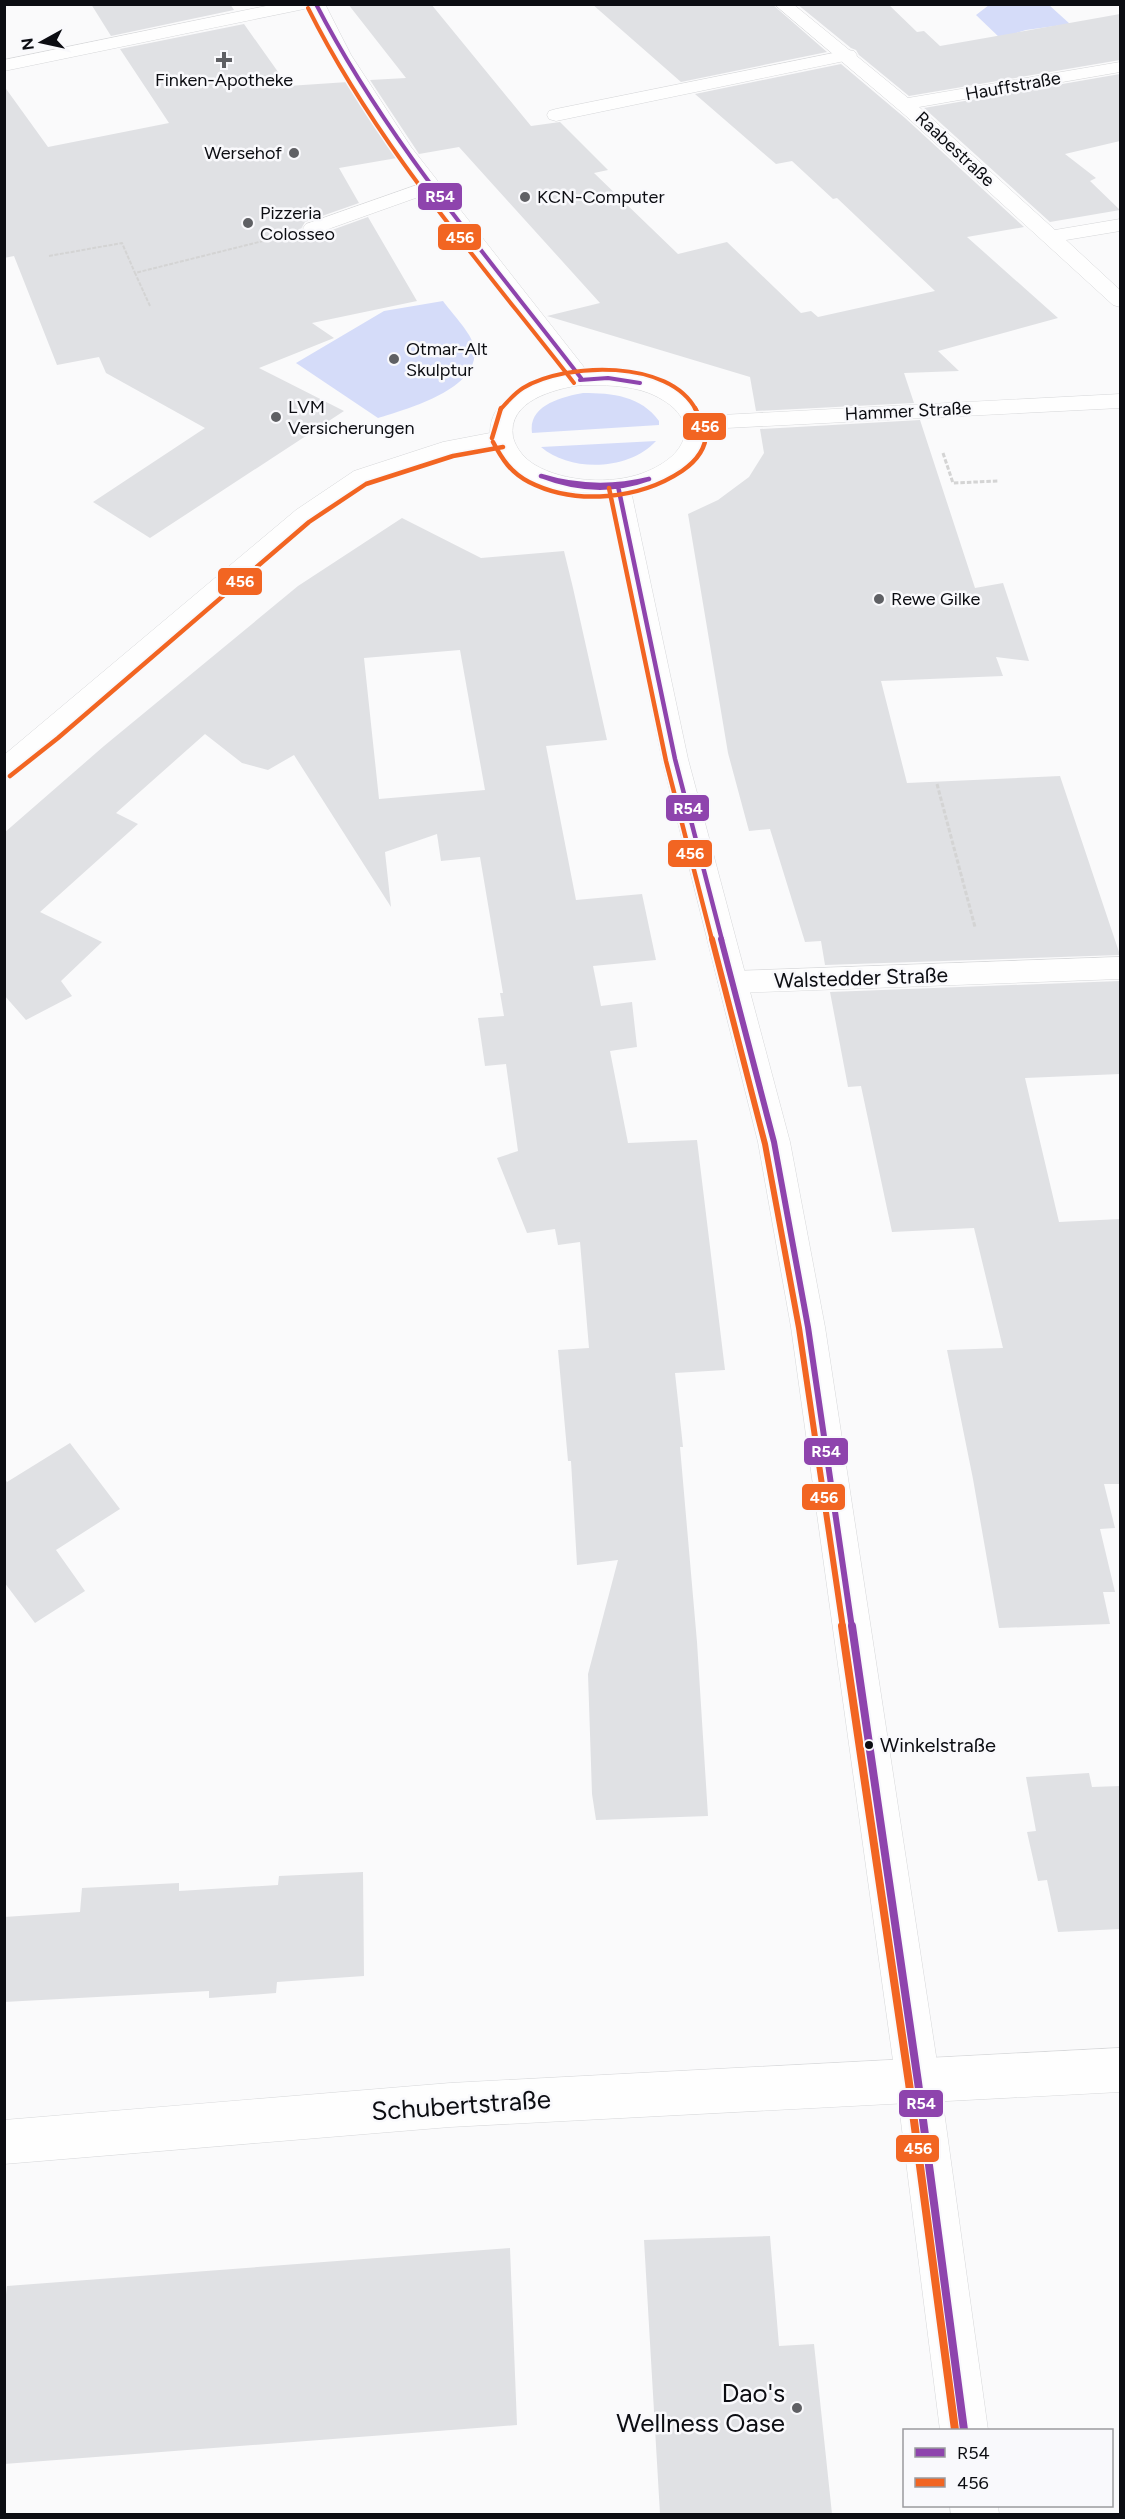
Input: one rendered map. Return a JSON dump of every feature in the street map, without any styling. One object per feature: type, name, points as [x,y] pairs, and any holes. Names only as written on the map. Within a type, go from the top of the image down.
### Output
[{"type":"main road","points":[[4,66],[304,4]]},
{"type":"main road","points":[[316,4],[328,30],[384,123],[582,378]]},
{"type":"main road","name":"Raabestraße","points":[[782,4],[906,104],[1120,301]]},
{"type":"main road","points":[[556,115],[848,55]]},
{"type":"main road","name":"Hauffstraße","points":[[906,104],[1120,67]]},
{"type":"main road","points":[[313,228],[431,186]]},
{"type":"main road","points":[[1051,237],[1120,225]]},
{"type":"main road","points":[[582,378],[612,378],[641,383],[666,393],[685,406],[695,423],[696,440],[688,456],[680,463],[671,470],[647,480],[618,486],[585,486],[554,481],[528,470],[509,455],[501,438],[501,421],[512,405],[529,392],[554,383],[582,378]]},
{"type":"main road","name":"Hammer Straße","points":[[695,423],[1120,401]]},
{"type":"main road","points":[[4,769],[52,731],[304,515],[362,476],[452,447],[501,438]]},
{"type":"main road","points":[[618,486],[675,759],[774,1142],[807,1327],[918,2082],[964,2429]]},
{"type":"main road","name":"Walstedder Straße","points":[[733,982],[1120,968]]},
{"type":"main road","points":[[918,2082],[1120,2070]]},
{"type":"main road","name":"Schubertstraße","points":[[4,2142],[461,2104],[918,2082]]},
{"type":"path","points":[[135,273],[313,228]]},
{"type":"path","points":[[49,256],[122,243],[150,306]]},
{"type":"path","points":[[946,463],[953,483],[998,481]]},
{"type":"path","points":[[937,784],[988,974]]},
{"type":"shaded area","points":[[989,5],[1049,5],[1070,24],[1026,30],[1000,38],[976,15]]},
{"type":"shaded area","points":[[443,301],[471,338],[474,359],[468,372],[456,384],[424,402],[378,418],[296,363],[384,311]]},
{"type":"shaded area","points":[[583,393],[615,395],[635,401],[652,413],[659,421],[659,425],[532,433],[532,423],[541,409],[557,400]]},
{"type":"shaded area","points":[[656,441],[645,451],[631,458],[600,465],[568,461],[541,447]]},
{"type":"building","points":[[91,4],[230,4],[234,10],[111,36]]},
{"type":"building","points":[[348,4],[431,4],[531,126],[560,122],[608,170],[594,173],[678,254],[727,242],[801,313],[811,311],[818,317],[935,291],[837,198],[833,199],[792,161],[776,164],[695,94],[841,64],[905,118],[1024,227],[967,237],[1058,318],[938,351],[959,371],[904,373],[914,403],[756,411],[750,377],[547,316],[600,303],[459,147],[419,154],[370,80],[406,78]]},
{"type":"building","points":[[592,4],[772,4],[827,52],[681,82]]},
{"type":"building","points":[[797,4],[888,4],[917,32],[924,31],[940,46],[1120,14],[1120,60],[909,96],[859,55],[856,50]]},
{"type":"building","points":[[244,24],[288,86],[348,82],[397,158],[339,168],[359,203],[305,222],[301,229],[306,234],[321,234],[368,217],[417,301],[312,323],[334,338],[259,368],[344,411],[150,538],[93,502],[205,428],[106,373],[99,357],[57,365],[14,256],[4,258],[4,86],[48,147],[169,123],[120,49]]},
{"type":"building","points":[[1120,74],[1120,141],[1065,154],[1096,178],[1090,181],[1120,210],[1050,222],[924,108]]},
{"type":"building","points":[[920,420],[975,588],[1003,583],[1029,661],[996,657],[1003,676],[881,681],[907,783],[1060,776],[1120,955],[825,965],[821,941],[805,942],[770,829],[749,831],[728,753],[688,514],[718,500],[749,477],[764,453],[760,429]]},
{"type":"building","points":[[402,518],[481,558],[564,551],[607,740],[546,746],[576,900],[642,894],[656,960],[593,966],[601,1006],[632,1002],[637,1047],[610,1051],[628,1143],[697,1140],[725,1370],[675,1373],[683,1447],[680,1447],[697,1642],[708,1816],[596,1820],[592,1794],[588,1674],[618,1560],[577,1565],[571,1461],[568,1461],[558,1350],[589,1348],[580,1242],[558,1245],[555,1229],[527,1233],[497,1158],[518,1151],[506,1064],[485,1066],[478,1018],[504,1016],[500,993],[503,993],[480,857],[441,861],[437,834],[385,852],[391,907],[294,755],[268,770],[242,763],[205,734],[116,813],[138,824],[40,912],[102,942],[61,981],[72,996],[26,1020],[4,995],[4,833],[104,746],[298,586]],"holes":[[[460,650],[485,790],[379,799],[364,658]]]},
{"type":"building","points":[[1120,981],[1120,1074],[1025,1078],[1059,1222],[1120,1219],[1120,1484],[1104,1484],[1115,1528],[1100,1529],[1115,1592],[1103,1592],[1110,1624],[999,1628],[973,1479],[947,1350],[1003,1348],[974,1228],[892,1232],[861,1086],[848,1087],[830,992]]},
{"type":"building","points":[[70,1443],[120,1509],[56,1550],[85,1591],[35,1623],[4,1582],[4,1478],[7,1482]]},
{"type":"building","points":[[1089,1773],[1092,1787],[1120,1786],[1120,1929],[1058,1932],[1047,1880],[1038,1881],[1027,1832],[1036,1831],[1026,1777]]},
{"type":"building","points":[[363,1872],[364,1976],[277,1982],[276,1993],[209,1998],[209,1991],[4,2002],[4,1917],[80,1912],[82,1888],[179,1883],[179,1891],[278,1885],[279,1876]]},
{"type":"building","points":[[770,2236],[779,2346],[814,2344],[832,2514],[660,2514],[644,2240]]},
{"type":"building","points":[[510,2248],[517,2425],[4,2464],[4,2311],[7,2286]]},
{"type":"transit line","name":"R54","points":[[316,4],[342,55],[405,151],[581,378]]},
{"type":"transit line","name":"456","points":[[308,8],[334,60],[397,157],[574,383]]},
{"type":"transit line","name":"456","points":[[492,438],[500,409],[522,388],[554,375],[592,369],[630,372],[665,382],[691,400],[706,433],[704,444],[696,459],[670,479],[624,494],[599,496],[549,491],[528,482],[507,466],[493,442]]},
{"type":"transit line","name":"R54","points":[[580,380],[608,378],[640,383]]},
{"type":"transit line","name":"R54","points":[[580,380],[608,378],[640,383]]},
{"type":"transit line","name":"456","points":[[10,776],[58,738],[309,522],[366,484],[453,456],[503,447]]},
{"type":"transit line","name":"R54","points":[[541,476],[568,483],[595,486],[649,479]]},
{"type":"transit line","name":"R54","points":[[541,476],[553,481],[595,488],[623,486],[649,479]]},
{"type":"transit line","name":"R54","points":[[618,486],[675,759],[774,1142],[808,1327],[918,2082],[964,2429]]},
{"type":"transit line","name":"456","points":[[609,488],[666,761],[765,1144],[799,1328],[909,2083],[955,2429]]},
{"type":"place","name":"Finken-Apotheke","points":[[224,60]]},
{"type":"place","name":"Wersehof","points":[[294,153]]},
{"type":"place","name":"KCN-Computer","points":[[525,197]]},
{"type":"place","name":"Pizzeria Colosseo","points":[[248,223]]},
{"type":"place","name":"Otmar-Alt Skulptur","points":[[394,359]]},
{"type":"place","name":"LVM Versicherungen","points":[[276,417]]},
{"type":"place","name":"Rewe Gilke","points":[[879,599]]},
{"type":"place","name":"Winkelstraße","points":[[869,1745]]},
{"type":"place","name":"Dao's Wellness Oase","points":[[797,2408]]}]
